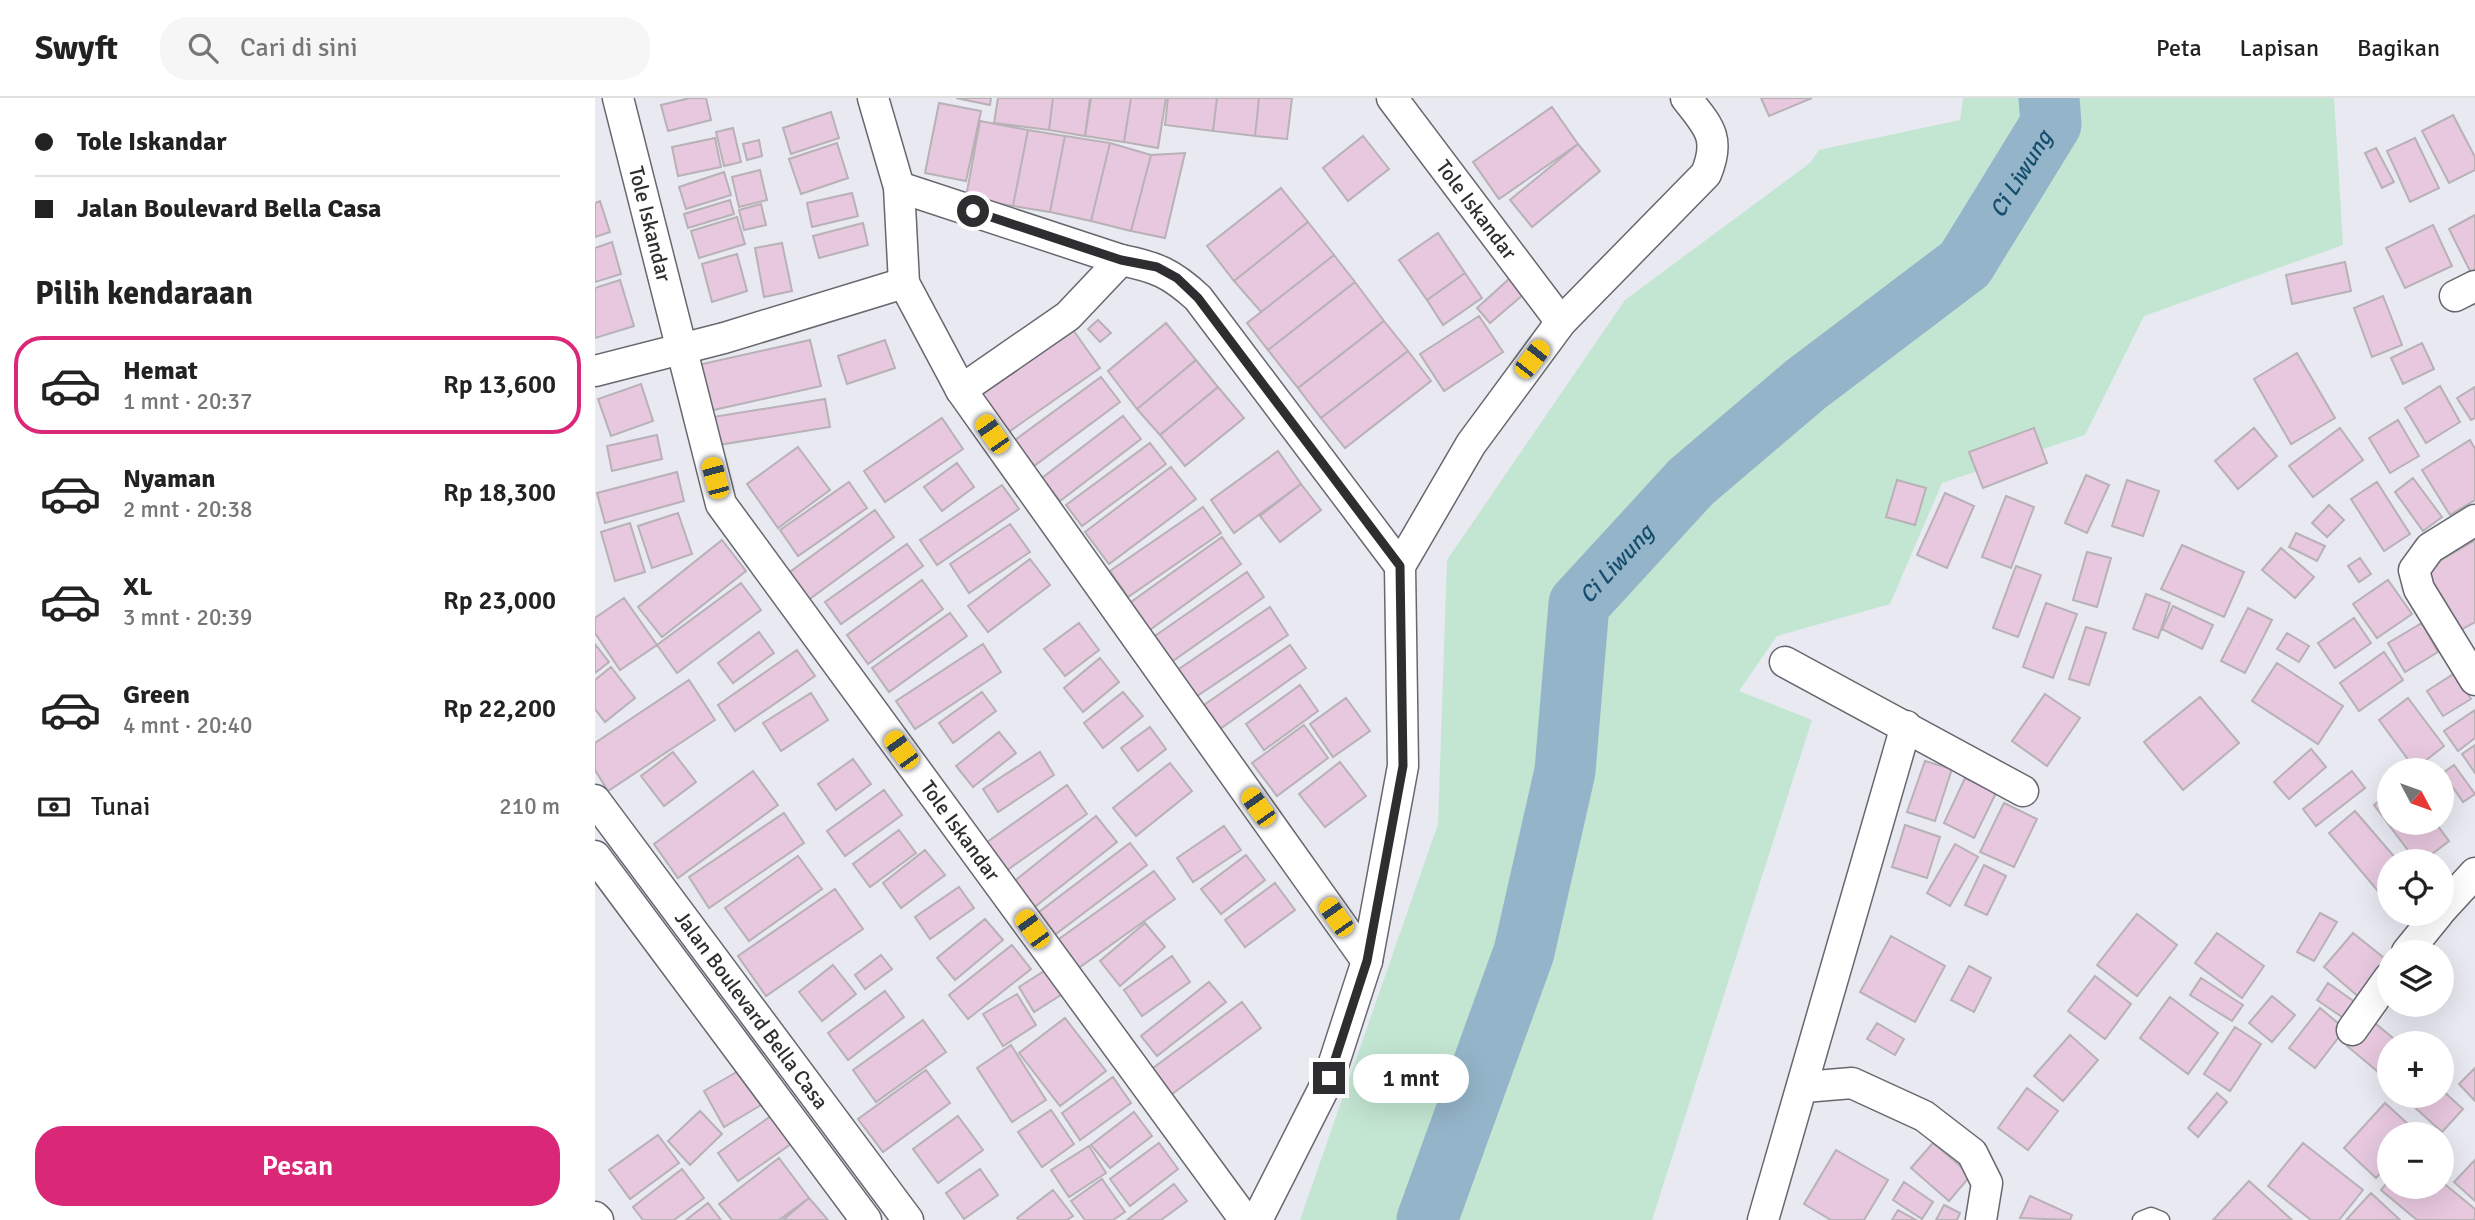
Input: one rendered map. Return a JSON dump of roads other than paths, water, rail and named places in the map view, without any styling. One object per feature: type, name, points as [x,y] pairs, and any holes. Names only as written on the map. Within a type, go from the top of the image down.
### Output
[{"type":"street","name":"Tole Iskandar","points":[[618,98],[721,504],[1245,1220]]},
{"type":"street","points":[[873,98],[899,187],[904,283],[961,390],[1367,961]]},
{"type":"street","name":"Tole Iskandar","points":[[1392,98],[1561,322]]},
{"type":"street","points":[[1257,1220],[1329,1078],[1367,961],[1403,766],[1400,566],[1471,444],[1561,322],[1706,174],[1715,149],[1713,137],[1686,98]]},
{"type":"street","points":[[899,187],[1121,260],[1157,267],[1177,278],[1198,298],[1400,566]]},
{"type":"street","points":[[961,390],[1068,316],[1121,260]]},
{"type":"street","points":[[595,371],[904,283]]},
{"type":"street","points":[[2475,520],[2430,548],[2414,570],[2419,589],[2475,680]]},
{"type":"street","points":[[1785,662],[2023,791]]},
{"type":"street","points":[[1763,1220],[1804,1087],[1906,726]]},
{"type":"street","name":"Jalan Boulevard Bella Casa","points":[[595,800],[908,1220]]},
{"type":"street","name":"Jalan Boulevard Bella Casa","points":[[595,856],[866,1220]]},
{"type":"street","points":[[2454,896],[2475,873]]},
{"type":"street","points":[[2417,940],[2428,926]]},
{"type":"street","points":[[2352,1030],[2377,995]]},
{"type":"street","points":[[1804,1087],[1852,1083],[1924,1116],[1972,1153],[1987,1184],[1981,1220]]},
{"type":"lane","points":[[2141,1220],[2151,1216],[2161,1220]]},
{"type":"waterway","name":"Ci Liwung","points":[[1427,1220],[1524,952],[1565,771],[1579,604],[1691,482],[1805,385],[1965,264],[2051,124],[2049,98]]}]
